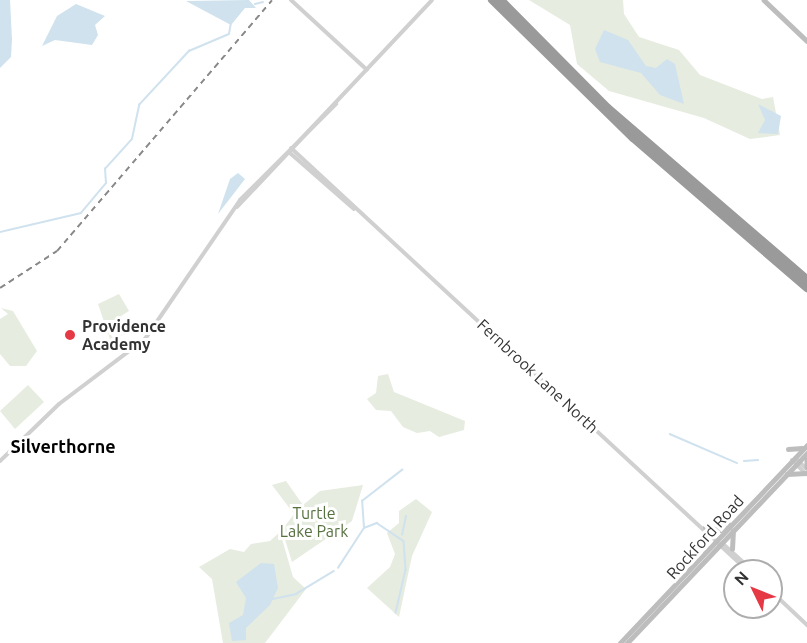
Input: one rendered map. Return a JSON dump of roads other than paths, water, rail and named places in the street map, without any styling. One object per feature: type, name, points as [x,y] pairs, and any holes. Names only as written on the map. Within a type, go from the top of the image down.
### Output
[{"type":"highway","points":[[492,0],[606,114],[807,288]]},
{"type":"highway","points":[[501,0],[608,108],[807,279]]},
{"type":"highway","points":[[781,265],[807,293]]},
{"type":"main road","points":[[764,0],[807,41]]},
{"type":"main road","points":[[785,475],[807,471],[806,450],[788,449]]},
{"type":"main road","name":"Rockford Road","points":[[627,643],[746,508],[806,450]]},
{"type":"main road","name":"Rockford Road","points":[[620,643],[719,541],[733,531],[795,461]]},
{"type":"main road","points":[[705,527],[722,529],[746,508]]},
{"type":"main road","points":[[732,549],[733,531]]},
{"type":"street","points":[[291,0],[367,70]]},
{"type":"street","points":[[0,461],[59,404],[150,333],[235,208],[336,104],[432,0]]},
{"type":"street","name":"Fernbrook Lane North","points":[[291,151],[738,559]]},
{"type":"street","points":[[795,461],[807,471]]},
{"type":"street","name":"Fernbrook Lane North","points":[[719,541],[732,549],[740,559]]},
{"type":"street","points":[[783,602],[807,625]]},
{"type":"water","points":[[0,0],[10,0],[12,40],[11,57],[0,68]]},
{"type":"water","points":[[249,0],[256,8],[245,8],[231,25],[186,1]]},
{"type":"water","points":[[76,4],[105,16],[95,25],[98,35],[92,45],[55,40],[42,46],[57,16]]},
{"type":"water","points":[[604,30],[628,40],[646,66],[656,68],[667,59],[675,64],[684,104],[660,95],[641,73],[600,62],[595,49]]},
{"type":"water","points":[[758,104],[781,116],[778,134],[758,133],[765,120]]},
{"type":"water","points":[[238,173],[245,179],[218,214],[230,179]]},
{"type":"water","points":[[261,563],[274,564],[278,588],[270,605],[246,628],[246,640],[232,641],[229,623],[243,615],[246,598],[236,582]]},
{"type":"waterway","points":[[255,4],[263,2]]},
{"type":"waterway","points":[[0,232],[81,213],[106,183],[105,169],[132,139],[139,105],[189,51],[229,34],[231,23]]},
{"type":"waterway","points":[[670,434],[737,463]]},
{"type":"waterway","points":[[744,461],[758,460]]},
{"type":"waterway","points":[[338,568],[364,528],[362,501],[402,470]]},
{"type":"waterway","points":[[402,535],[406,516]]},
{"type":"waterway","points":[[364,528],[377,523],[404,541],[406,570],[396,613]]},
{"type":"waterway","points":[[273,599],[296,594],[334,571]]},
{"type":"railway","points":[[0,288],[57,251],[272,0]]},
{"type":"place","name":"Providence Academy","points":[[70,335]]},
{"type":"district","name":"Silverthorne","points":[[63,446]]},
{"type":"park label","name":"Turtle Lake Park","points":[[314,522]]}]
